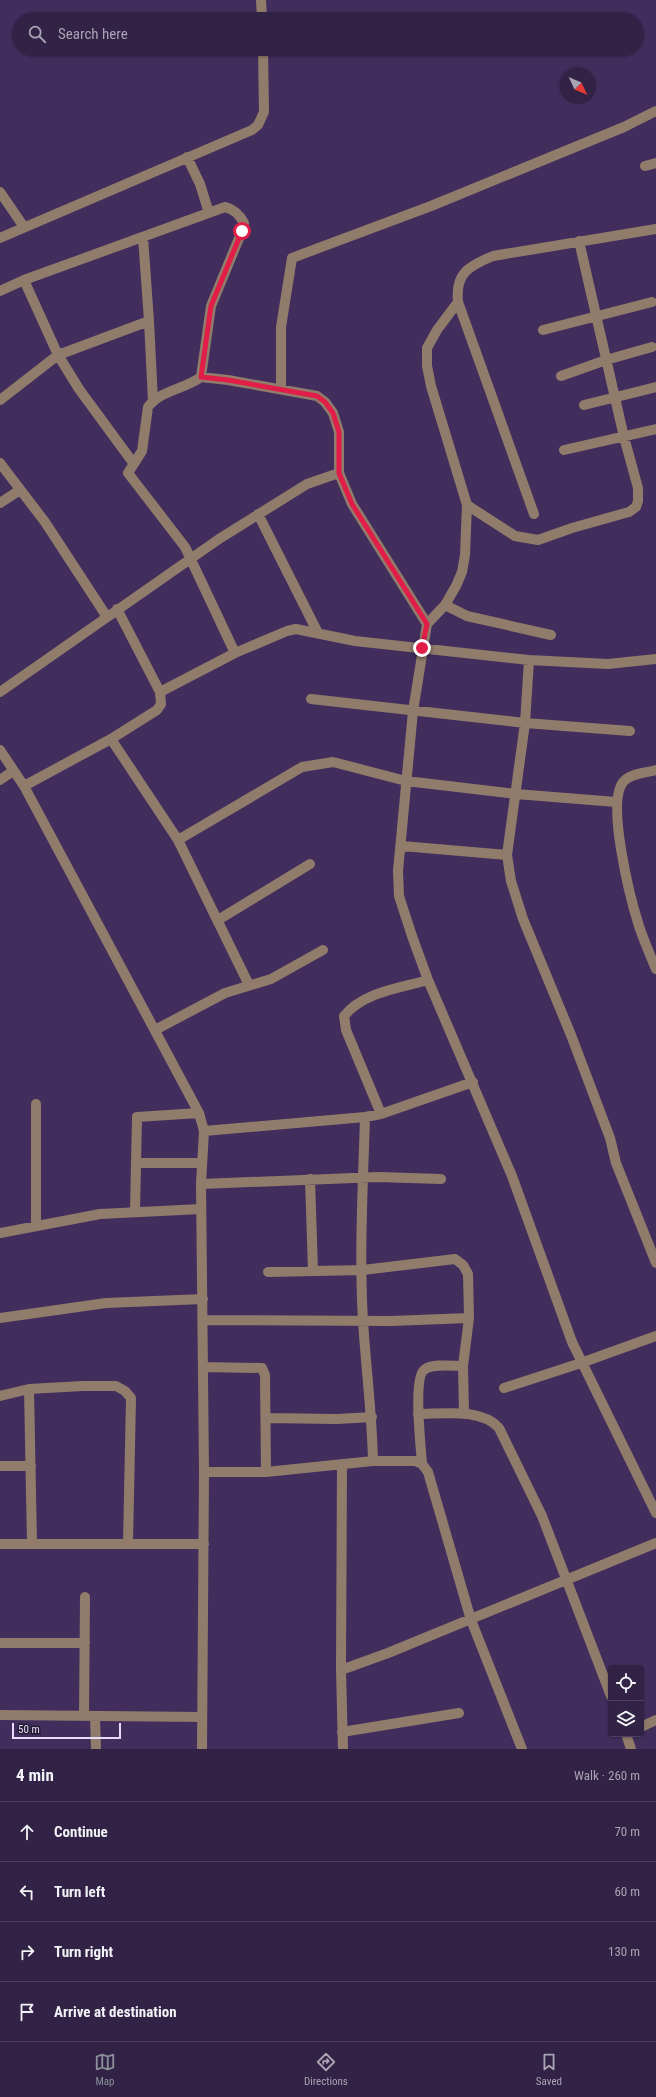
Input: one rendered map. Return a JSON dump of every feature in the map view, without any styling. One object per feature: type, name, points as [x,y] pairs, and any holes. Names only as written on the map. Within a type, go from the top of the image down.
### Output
[{"type":"street","points":[[261,0],[262,12]]},
{"type":"street","points":[[0,238],[187,157],[245,134],[258,125],[264,112],[263,56]]},
{"type":"street","points":[[281,389],[281,327],[292,258],[445,200],[624,128],[656,111]]},
{"type":"street","points":[[187,157],[200,184],[209,213]]},
{"type":"street","points":[[645,166],[656,163]]},
{"type":"street","points":[[0,192],[24,228]]},
{"type":"street","points":[[0,291],[24,280],[225,207],[232,209],[244,223],[211,306],[201,377]]},
{"type":"street","points":[[534,514],[458,302],[457,288],[462,275],[474,264],[493,256],[656,229]]},
{"type":"street","points":[[143,237],[153,401]]},
{"type":"street","points":[[466,505],[515,536],[538,540],[572,528],[629,512],[636,507],[638,501],[638,488],[624,437],[579,241]]},
{"type":"street","points":[[24,280],[58,355],[79,389],[134,464]]},
{"type":"street","points":[[458,302],[436,330],[427,348],[427,366],[431,386],[466,505],[465,555],[462,572],[445,605],[427,624],[422,648],[413,711],[406,781],[402,846],[398,871],[400,896],[428,980],[515,1183],[581,1364],[633,1464],[656,1513]]},
{"type":"street","points":[[543,330],[652,302]]},
{"type":"street","points":[[0,400],[58,355],[149,321]]},
{"type":"street","points":[[561,376],[606,360],[652,347]]},
{"type":"street","points":[[234,653],[185,547],[128,473],[142,451],[148,407],[153,401],[166,393],[189,384],[201,377],[317,396],[325,402],[333,413],[339,432],[339,473],[352,504],[363,524],[427,624]]},
{"type":"street","points":[[584,405],[656,387]]},
{"type":"street","points":[[564,450],[624,437],[656,428]]},
{"type":"street","points":[[0,463],[45,522],[107,617]]},
{"type":"street","points":[[0,692],[117,609],[258,514],[307,484],[339,473]]},
{"type":"street","points":[[0,503],[20,490]]},
{"type":"street","points":[[258,514],[318,633]]},
{"type":"street","points":[[445,605],[466,616],[551,635]]},
{"type":"street","points":[[24,786],[111,739],[157,710],[161,704],[160,692],[117,609]]},
{"type":"street","points":[[160,692],[234,653],[287,631],[296,629],[355,641],[529,660],[608,664],[656,659]]},
{"type":"street","points":[[529,660],[525,723],[508,855],[511,881],[523,920],[571,1034],[610,1138],[616,1163],[652,1240],[656,1263]]},
{"type":"street","points":[[311,699],[525,723],[630,731]]},
{"type":"street","points":[[111,739],[178,840],[250,985]]},
{"type":"street","points":[[0,750],[24,786],[155,1030],[199,1113],[204,1131],[201,1184],[204,1472],[202,1749]]},
{"type":"street","points":[[178,840],[302,767],[311,764],[333,762],[406,781],[516,794],[616,802]]},
{"type":"street","points":[[656,770],[632,775],[624,780],[620,787],[616,802],[621,857],[639,926],[656,969]]},
{"type":"street","points":[[0,780],[13,771]]},
{"type":"street","points":[[402,846],[508,855]]},
{"type":"street","points":[[218,920],[310,864]]},
{"type":"street","points":[[155,1030],[225,993],[271,979],[323,950]]},
{"type":"street","points":[[381,1114],[346,1030],[344,1016],[351,1008],[365,998],[428,980]]},
{"type":"street","points":[[204,1131],[365,1117],[381,1114],[473,1082]]},
{"type":"street","points":[[36,1104],[36,1226]]},
{"type":"street","points":[[135,1212],[137,1117],[199,1113]]},
{"type":"street","points":[[365,1117],[363,1178],[363,1321],[372,1417],[373,1461]]},
{"type":"street","points":[[136,1163],[202,1163]]},
{"type":"street","points":[[201,1184],[310,1179],[441,1179]]},
{"type":"street","points":[[310,1179],[313,1271]]},
{"type":"street","points":[[0,1233],[100,1214],[201,1208]]},
{"type":"street","points":[[268,1272],[363,1270],[455,1259],[463,1265],[468,1274],[469,1318],[463,1366],[464,1414]]},
{"type":"street","points":[[0,1318],[106,1303],[203,1299]]},
{"type":"street","points":[[203,1320],[363,1321],[469,1318]]},
{"type":"street","points":[[504,1388],[581,1364],[656,1336]]},
{"type":"street","points":[[422,1464],[418,1414],[419,1378],[423,1370],[429,1367],[463,1366]]},
{"type":"street","points":[[203,1367],[262,1368],[265,1375],[266,1472]]},
{"type":"street","points":[[0,1396],[29,1389],[116,1386],[131,1398],[128,1544]]},
{"type":"street","points":[[29,1389],[32,1544]]},
{"type":"street","points":[[418,1414],[464,1414],[493,1421],[499,1428],[542,1516],[608,1688]]},
{"type":"street","points":[[266,1418],[337,1419],[372,1417]]},
{"type":"street","points":[[204,1472],[266,1472],[373,1461],[415,1461],[422,1464],[428,1472],[471,1620],[522,1749]]},
{"type":"street","points":[[342,1464],[341,1670],[343,1749]]},
{"type":"street","points":[[0,1466],[30,1466]]},
{"type":"street","points":[[341,1670],[471,1620],[656,1543]]},
{"type":"street","points":[[0,1544],[204,1544]]},
{"type":"street","points":[[84,1716],[85,1597]]},
{"type":"street","points":[[0,1643],[85,1643]]},
{"type":"street","points":[[342,1732],[459,1713]]},
{"type":"street","points":[[0,1715],[202,1717]]},
{"type":"street","points":[[96,1716],[96,1749]]},
{"type":"street","points":[[644,1725],[656,1720]]},
{"type":"street","points":[[627,1737],[631,1749]]},
{"type":"route","points":[[242,231],[211,306],[201,377],[228,380],[317,396],[325,402],[333,413],[339,432],[339,473],[352,504],[363,524],[427,624],[422,648]]}]
